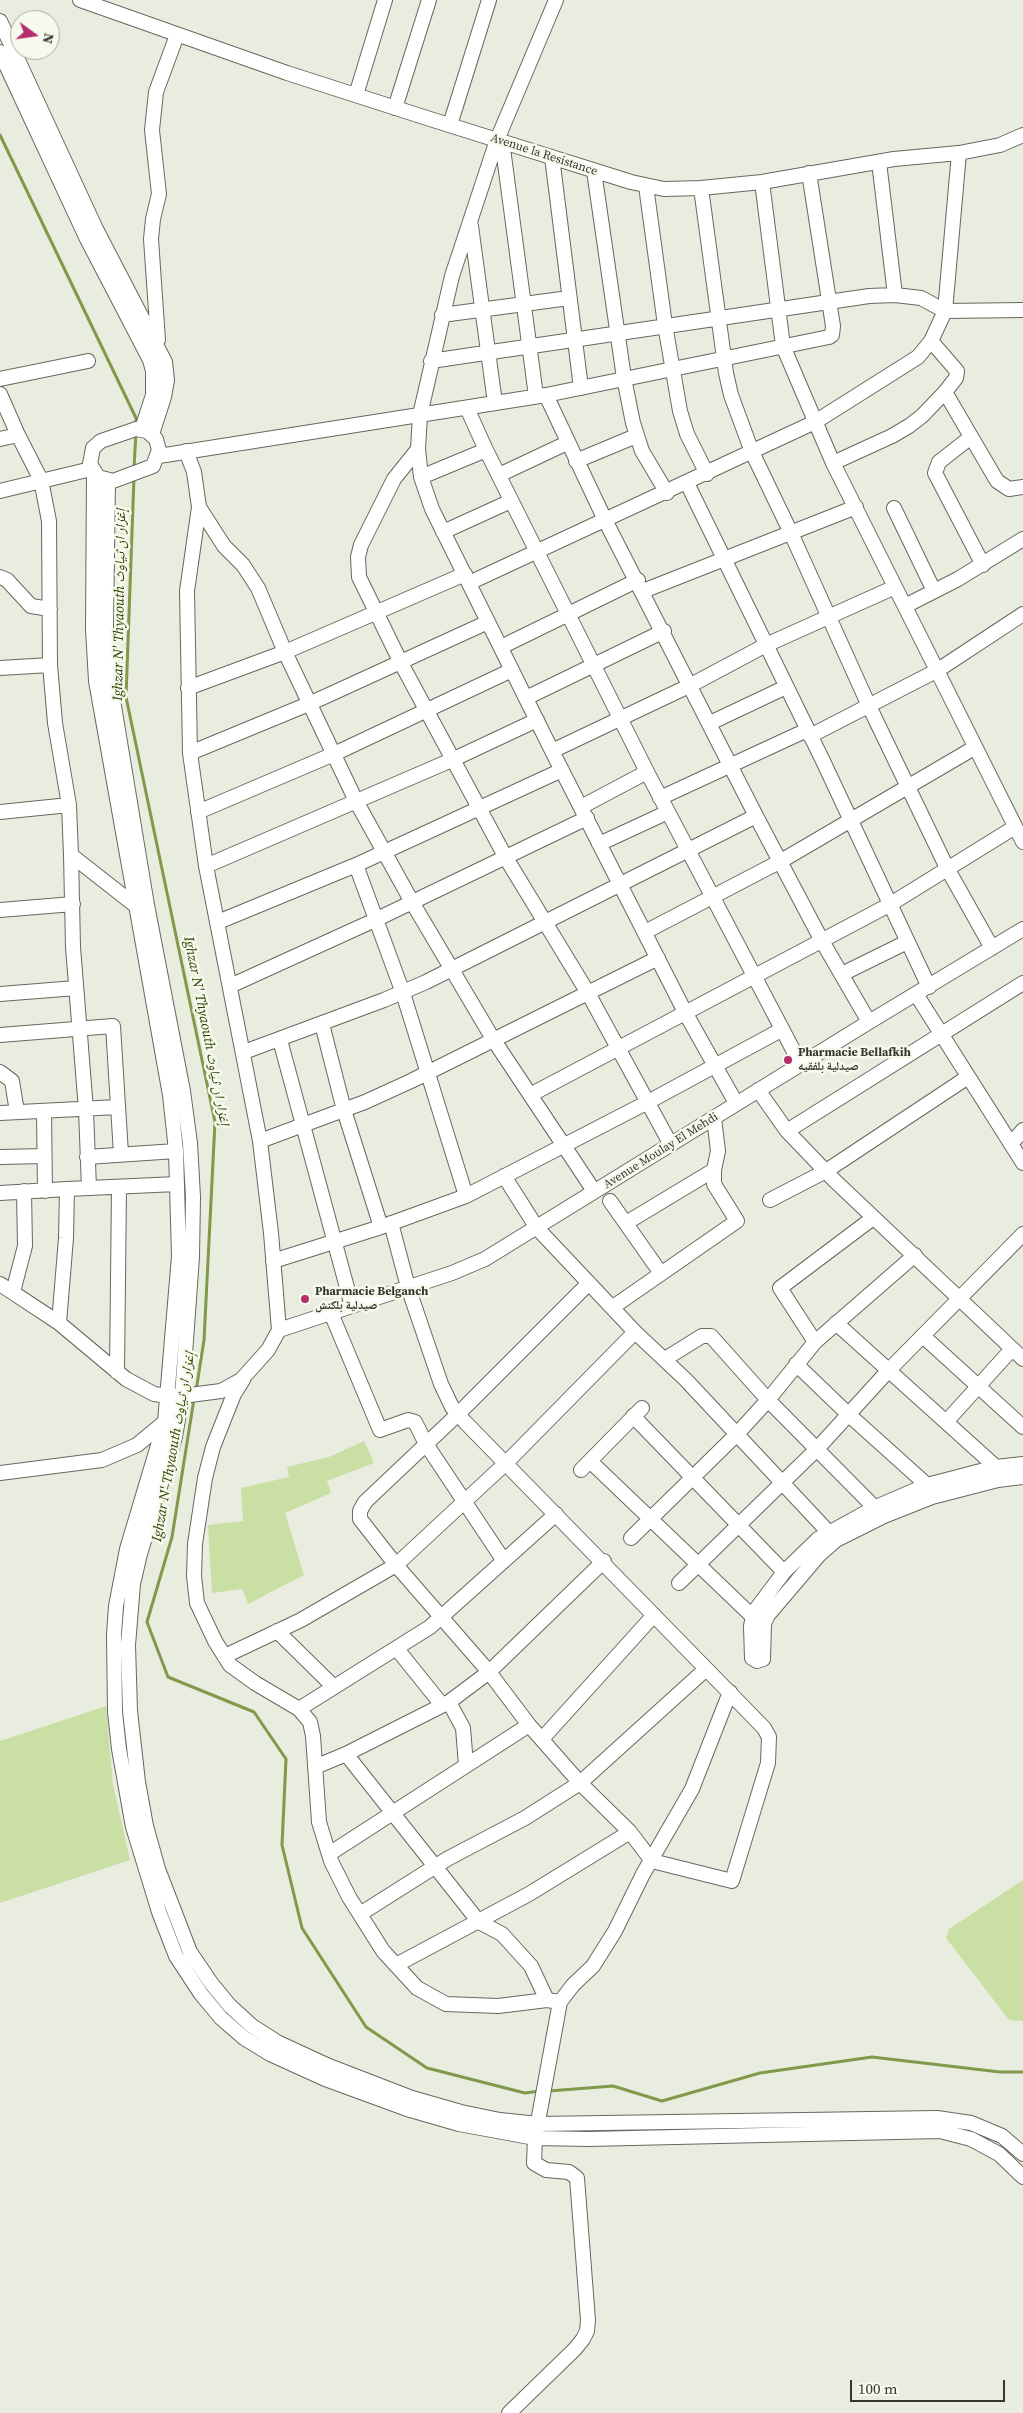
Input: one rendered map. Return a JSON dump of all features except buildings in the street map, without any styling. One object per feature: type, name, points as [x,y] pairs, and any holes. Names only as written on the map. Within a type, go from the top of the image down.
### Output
[{"type":"street","name":"Avenue la Resistance","points":[[80,0],[177,35],[356,95],[646,186],[678,190],[762,182],[879,162],[958,153],[1000,145],[1023,135]]},
{"type":"street","points":[[356,95],[385,0]]},
{"type":"street","points":[[396,108],[429,0]]},
{"type":"street","points":[[450,125],[490,0]]},
{"type":"street","points":[[556,0],[500,140],[470,222],[442,315],[420,415],[418,449],[421,477],[424,492],[443,532],[552,751],[686,1014],[736,1103]]},
{"type":"street","points":[[0,21],[96,229],[158,345],[165,362],[167,380],[164,397],[147,432]]},
{"type":"street","points":[[158,345],[151,239],[159,194],[152,130],[158,86],[177,35]]},
{"type":"street","points":[[0,52],[86,237],[150,360],[153,371],[153,395],[147,432]]},
{"type":"street","points":[[500,140],[529,348],[541,396],[641,586],[756,816],[822,941],[869,1022]]},
{"type":"street","points":[[188,688],[285,652],[376,614],[538,551],[667,493],[815,422],[918,357],[931,340],[945,311],[958,153]]},
{"type":"street","points":[[552,158],[581,388]]},
{"type":"street","points":[[879,162],[895,294]]},
{"type":"street","points":[[594,171],[624,378],[636,436],[642,451],[667,493]]},
{"type":"street","points":[[159,456],[541,396],[831,336],[833,330],[809,174]]},
{"type":"street","points":[[762,182],[783,346],[834,463],[894,587],[938,670],[974,748],[1023,842]]},
{"type":"street","points":[[646,186],[672,368],[687,434],[707,474]]},
{"type":"street","points":[[701,188],[718,317],[731,395],[752,452],[791,533],[869,706],[947,868],[992,948]]},
{"type":"street","points":[[470,222],[495,403]]},
{"type":"street","points":[[431,361],[529,348],[718,317],[895,294],[921,298],[945,311],[1023,310]]},
{"type":"street","points":[[442,315],[569,298]]},
{"type":"street","points":[[834,463],[892,436],[908,426],[922,416],[956,378],[957,371],[931,340]]},
{"type":"street","points":[[0,379],[88,361]]},
{"type":"street","points":[[944,392],[1000,485],[1009,490],[1023,487]]},
{"type":"street","points":[[0,394],[41,480],[50,521],[50,665],[55,723],[69,805],[76,988],[86,1110],[89,1188]]},
{"type":"street","points":[[467,408],[511,501],[538,551],[567,614],[660,798],[801,1065]]},
{"type":"street","points":[[0,491],[22,488],[41,480],[93,471],[108,481],[113,482],[153,466],[159,456],[158,444],[147,432],[136,429],[97,444],[90,458],[93,471],[93,629],[96,681],[170,1095],[176,1152],[177,1184],[180,1413],[176,1437],[140,1554],[133,1584],[128,1644],[131,1784]]},
{"type":"street","points":[[0,439],[18,435]]},
{"type":"street","points":[[576,461],[636,436]]},
{"type":"street","points":[[971,437],[939,462],[935,473],[983,565]]},
{"type":"street","points":[[499,476],[567,443]]},
{"type":"street","points":[[418,449],[394,479],[361,544],[358,557],[359,577],[401,663],[506,858],[588,993],[671,1145]]},
{"type":"street","points":[[421,477],[486,450]]},
{"type":"street","points":[[0,1284],[59,1323],[117,1372],[147,1391],[180,1396],[221,1391],[241,1380],[248,1373],[268,1350],[279,1330],[260,1141],[206,866],[190,752],[186,591],[199,507],[194,472],[186,451]]},
{"type":"street","points":[[108,481],[106,627],[109,676],[147,905],[183,1091],[190,1143],[193,1197],[192,1257],[180,1396],[166,1422],[127,1549],[121,1578],[114,1635],[118,1740],[131,1784],[144,1867],[176,1956],[206,2000],[221,2018],[244,2038],[270,2054],[324,2079],[407,2109],[459,2124],[597,2139],[940,2132],[971,2139],[999,2154],[1023,2177]]},
{"type":"street","points":[[687,483],[809,733],[929,987]]},
{"type":"street","points":[[443,532],[511,501]]},
{"type":"street","points":[[199,507],[224,546],[243,565],[258,588],[285,652],[356,800],[412,902],[494,1039],[594,1192]]},
{"type":"street","points":[[500,647],[567,614],[791,533],[856,507]]},
{"type":"street","points":[[894,508],[934,591]]},
{"type":"street","points":[[905,606],[983,565],[1023,539]]},
{"type":"street","points":[[0,577],[6,580],[31,606],[50,609]]},
{"type":"street","points":[[552,751],[691,685],[766,646],[894,587]]},
{"type":"street","points":[[660,798],[730,765],[869,706],[938,670],[1023,614]]},
{"type":"street","points":[[190,752],[311,703],[488,622]]},
{"type":"street","points":[[526,698],[664,631]]},
{"type":"street","points":[[0,668],[50,665]]},
{"type":"street","points":[[198,812],[334,754],[512,670]]},
{"type":"street","points":[[710,723],[786,687]]},
{"type":"street","points":[[206,866],[454,759],[537,720]]},
{"type":"street","points":[[645,932],[781,861],[909,788],[974,748]]},
{"type":"street","points":[[218,922],[385,852],[562,770]]},
{"type":"street","points":[[230,986],[506,858],[647,772]]},
{"type":"street","points":[[0,812],[69,805]]},
{"type":"street","points":[[599,844],[668,812]]},
{"type":"street","points":[[244,1052],[403,993],[546,924],[756,816]]},
{"type":"street","points":[[530,1095],[889,905],[1015,827]]},
{"type":"street","points":[[71,855],[136,906]]},
{"type":"street","points":[[356,864],[403,993],[466,1196]]},
{"type":"street","points":[[0,910],[73,904]]},
{"type":"street","name":"Avenue Moulay El Mehdi","points":[[279,1330],[485,1259],[736,1103],[1023,929]]},
{"type":"street","points":[[842,974],[907,942]]},
{"type":"street","points":[[260,1141],[344,1110],[427,1073],[658,958]]},
{"type":"street","points":[[787,1131],[1023,983]]},
{"type":"street","points":[[0,994],[76,988]]},
{"type":"street","points":[[916,994],[1023,1163]]},
{"type":"street","points":[[322,1024],[344,1110],[441,1384],[458,1414],[730,1692],[764,1728],[769,1737],[770,1751],[768,1763],[732,1881],[652,1861],[630,1832],[580,1783],[529,1725],[489,1672],[361,1522],[360,1511],[365,1502],[458,1414],[590,1283]]},
{"type":"street","points":[[0,1035],[113,1026],[121,1154]]},
{"type":"street","points":[[273,1261],[386,1225],[466,1196],[563,1144],[648,1102],[781,1030]]},
{"type":"street","points":[[280,1040],[301,1126],[352,1306]]},
{"type":"street","points":[[0,1072],[12,1081],[17,1112]]},
{"type":"street","points":[[770,1200],[826,1171],[968,1077]]},
{"type":"street","points":[[758,1090],[787,1131],[826,1171],[873,1218],[915,1255],[1023,1359]]},
{"type":"street","points":[[0,1113],[118,1108]]},
{"type":"street","points":[[44,1111],[45,1191]]},
{"type":"street","points":[[613,1307],[660,1272],[737,1221],[714,1184],[714,1170],[718,1151],[714,1118]]},
{"type":"street","points":[[1011,1144],[1023,1130]]},
{"type":"street","points":[[88,1156],[176,1152]]},
{"type":"street","points":[[0,1157],[44,1156]]},
{"type":"street","points":[[626,1224],[714,1170]]},
{"type":"street","points":[[504,1176],[537,1228],[635,1332],[665,1359],[738,1434],[832,1536]]},
{"type":"street","points":[[0,1193],[177,1184]]},
{"type":"street","points":[[117,1372],[119,1187]]},
{"type":"street","points":[[59,1323],[66,1238],[67,1190]]},
{"type":"street","points":[[13,1292],[25,1246],[24,1191]]},
{"type":"street","points":[[610,1201],[660,1272]]},
{"type":"street","points":[[815,1342],[780,1288],[873,1218]]},
{"type":"street","points":[[679,1583],[817,1449],[888,1371],[1023,1234]]},
{"type":"street","points":[[630,1538],[738,1434],[815,1342],[915,1255]]},
{"type":"street","points":[[331,1313],[380,1430],[412,1420],[419,1427],[426,1444],[504,1561]]},
{"type":"street","points":[[836,1322],[996,1467]]},
{"type":"street","points":[[225,1656],[277,1632],[357,1589],[396,1565],[506,1463],[635,1332]]},
{"type":"street","points":[[665,1359],[702,1336],[711,1336],[768,1400],[880,1512]]},
{"type":"street","points":[[923,1336],[1023,1427]]},
{"type":"street","points":[[946,1422],[1012,1349]]},
{"type":"street","points":[[796,1364],[927,1485]]},
{"type":"street","points":[[248,1373],[234,1394],[213,1447],[202,1492],[194,1576],[197,1603],[230,1665],[254,1683],[299,1709],[307,1716],[312,1728],[320,1822],[329,1854],[360,1914],[383,1951],[417,1988],[446,2004],[498,2006],[553,2001],[574,1985],[593,1966],[692,1789],[730,1692]]},
{"type":"street","points":[[752,1616],[650,1520],[586,1465],[638,1412],[692,1478],[784,1572]]},
{"type":"street","points":[[0,1473],[102,1460],[137,1445],[180,1413]]},
{"type":"street","points":[[832,1536],[768,1615],[764,1623],[764,1656],[763,1659],[757,1661],[751,1654],[752,1616],[784,1572],[812,1544],[880,1512],[927,1485],[996,1467],[1023,1464]]},
{"type":"street","points":[[880,1512],[998,1480],[1023,1477]]},
{"type":"street","points":[[299,1709],[396,1649],[441,1618],[556,1514]]},
{"type":"street","points":[[315,1767],[346,1754],[446,1703],[489,1672],[604,1562]]},
{"type":"street","points":[[542,1739],[654,1616]]},
{"type":"street","points":[[277,1632],[334,1687]]},
{"type":"street","points":[[396,1649],[446,1703],[463,1728],[466,1765]]},
{"type":"street","points":[[360,1914],[436,1867],[525,1818],[580,1783],[706,1669]]},
{"type":"street","points":[[114,1674],[130,1675]]},
{"type":"street","points":[[329,1854],[529,1725]]},
{"type":"street","points":[[346,1754],[479,1922],[502,1934],[531,1966],[553,2001],[547,2070],[534,2163],[546,2170],[569,2172],[577,2178],[588,2320],[587,2331],[584,2339],[575,2349],[509,2413]]},
{"type":"street","points":[[396,1965],[479,1922],[630,1832]]},
{"type":"street","points":[[537,2131],[937,2118],[971,2123],[1002,2136],[1023,2154]]},
{"type":"green space","points":[[364,1441],[374,1463],[327,1481],[331,1493],[285,1513],[304,1575],[248,1604],[242,1589],[212,1593],[208,1525],[243,1521],[241,1488],[289,1477],[287,1467],[329,1457]]},
{"type":"green space","points":[[106,1706],[113,1784],[130,1860],[0,1903],[0,1741]]},
{"type":"green space","points":[[1023,1880],[1023,2021],[1009,2020],[946,1938],[949,1929]]},
{"type":"waterway","name":"Ighzar N' Thyaouth إغزار ان ثياوث","points":[[0,135],[136,418],[136,426]]},
{"type":"waterway","name":"Ighzar N' Thyaouth إغزار ان ثياوث","points":[[134,468],[136,432]]},
{"type":"waterway","name":"Ighzar N' Thyaouth إغزار ان ثياوث","points":[[134,477],[126,697],[215,1122],[204,1340],[196,1391]]},
{"type":"waterway","name":"Ighzar N' Thyaouth إغزار ان ثياوث","points":[[194,1399],[172,1537],[147,1622],[168,1677],[254,1712],[286,1759],[282,1845],[302,1928],[366,2027],[427,2068],[525,2093],[540,2091]]},
{"type":"waterway","name":"Ighzar N' Thyaouth إغزار ان ثياوث","points":[[549,2091],[613,2086],[662,2101],[760,2073],[872,2057],[1000,2072],[1023,2072]]},
{"type":"place","name":"Pharmacie Bellafkih صيدلية بلفقيه","points":[[788,1060]]},
{"type":"place","name":"Pharmacie Belganch صيدلية بلكنش","points":[[305,1299]]}]
